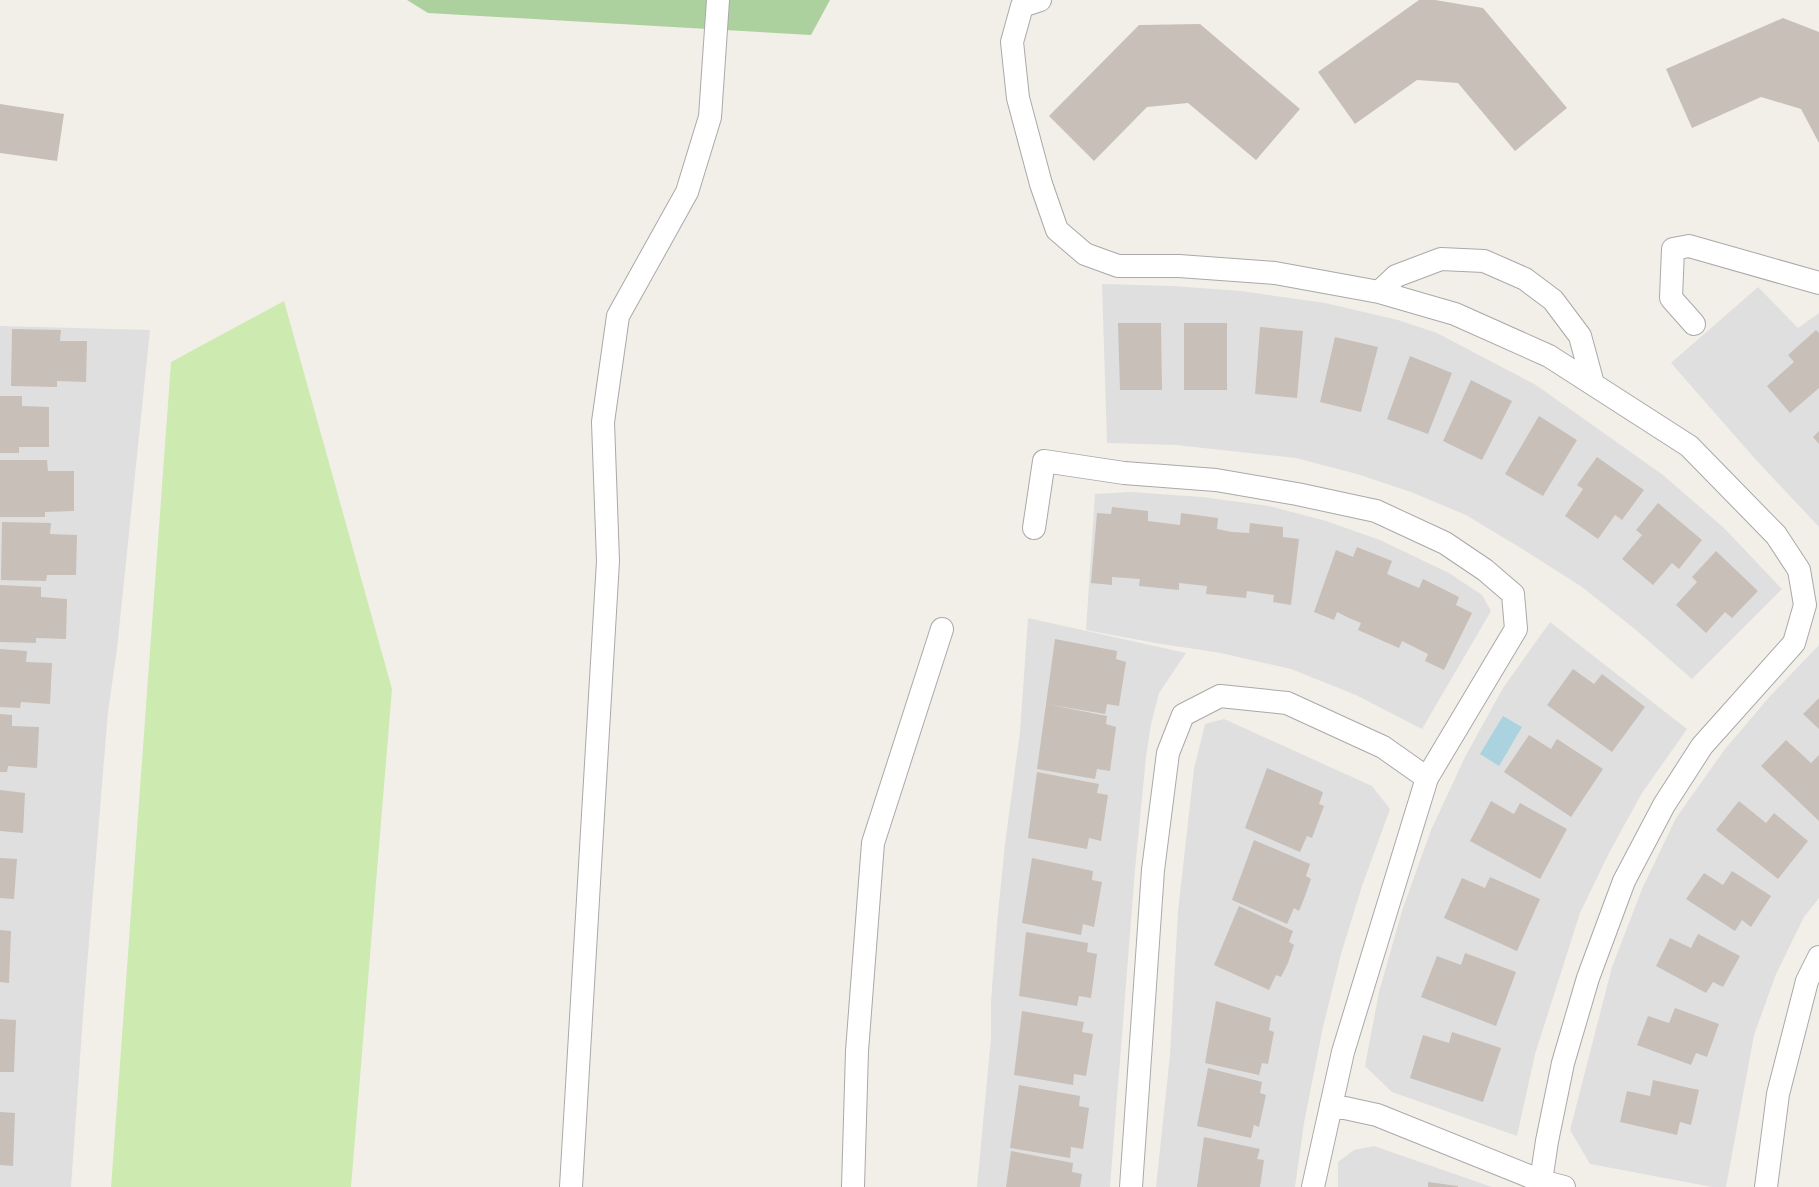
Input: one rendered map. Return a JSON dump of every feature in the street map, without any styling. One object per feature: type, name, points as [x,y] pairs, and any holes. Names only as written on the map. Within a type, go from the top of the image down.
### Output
[{"type":"street","points":[[572,1187],[608,561],[603,422],[618,316],[687,192],[710,117],[718,0]]},
{"type":"street","points":[[1040,0],[1022,6],[1012,42],[1018,98],[1041,184],[1057,230],[1085,254],[1118,266],[1179,266],[1275,273],[1379,292],[1455,314],[1549,356],[1689,446],[1776,535],[1799,570],[1806,605],[1794,643],[1702,746],[1664,805],[1624,881],[1588,978],[1563,1063],[1547,1141],[1541,1184]]},
{"type":"street","points":[[1694,324],[1671,298],[1673,249],[1689,246],[1819,283]]},
{"type":"street","points":[[1379,292],[1396,276],[1441,260],[1484,261],[1525,279],[1553,300],[1580,336],[1593,384]]},
{"type":"street","points":[[1034,528],[1044,461],[1124,472],[1216,480],[1297,494],[1376,511],[1445,543],[1485,570],[1513,594],[1516,629],[1427,778],[1343,1052],[1312,1187]]},
{"type":"street","points":[[853,1187],[857,1051],[873,843],[942,629]]},
{"type":"street","points":[[1131,1187],[1153,870],[1168,753],[1183,715],[1220,696],[1286,703],[1383,747],[1427,778]]},
{"type":"street","points":[[1766,1187],[1778,1094],[1807,981],[1819,957]]},
{"type":"street","points":[[1331,1105],[1377,1115],[1541,1184],[1564,1187]]},
{"type":"shaded area","points":[[1102,284],[1172,286],[1241,291],[1325,303],[1398,320],[1437,333],[1536,385],[1663,475],[1724,528],[1782,589],[1692,679],[1636,630],[1582,587],[1466,515],[1411,492],[1357,474],[1296,458],[1176,445],[1107,443]]},
{"type":"shaded area","points":[[1758,287],[1798,328],[1819,313],[1819,527],[1757,461],[1671,363]]},
{"type":"shaded area","points":[[0,326],[150,330],[117,649],[108,712],[84,1002],[71,1187],[0,1187]]},
{"type":"shaded area","points":[[1131,492],[1202,497],[1269,506],[1326,521],[1380,540],[1449,573],[1482,595],[1491,611],[1422,729],[1356,695],[1291,669],[1221,653],[1155,643],[1086,630],[1095,494]]},
{"type":"shaded area","points":[[1028,618],[1186,653],[1159,693],[1151,724],[1146,757],[1135,870],[1110,1187],[977,1187],[991,1038],[991,1001],[997,923],[1005,844],[1020,732]]},
{"type":"shaded area","points":[[1550,622],[1687,729],[1642,793],[1610,851],[1580,913],[1535,1054],[1517,1136],[1392,1092],[1365,1066],[1379,992],[1402,911],[1431,830],[1466,755],[1503,688]]},
{"type":"shaded area","points":[[1819,645],[1819,898],[1804,917],[1776,974],[1754,1035],[1726,1187],[1712,1187],[1590,1164],[1570,1130],[1612,967],[1642,889],[1676,818],[1725,749],[1771,695]]},
{"type":"shaded area","points":[[1224,719],[1372,786],[1390,809],[1362,886],[1341,954],[1323,1027],[1304,1123],[1295,1187],[1156,1187],[1170,1055],[1178,911],[1194,769],[1205,724]]},
{"type":"shaded area","points":[[1374,1146],[1492,1187],[1338,1187],[1338,1162],[1354,1150]]},
{"type":"green space","points":[[407,0],[830,0],[811,35],[428,13]]},
{"type":"green space","points":[[284,301],[392,689],[351,1187],[111,1187],[171,362]]},
{"type":"water","points":[[1503,716],[1522,727],[1499,766],[1480,754]]},
{"type":"building","points":[[1419,0],[1435,0],[1483,8],[1567,108],[1515,151],[1458,83],[1417,80],[1355,124],[1318,72]]},
{"type":"building","points":[[1783,18],[1819,32],[1819,143],[1801,109],[1761,97],[1692,128],[1666,69]]},
{"type":"building","points":[[1200,24],[1300,109],[1256,160],[1188,103],[1147,107],[1094,161],[1049,116],[1139,25]]},
{"type":"building","points":[[0,104],[64,114],[57,161],[0,153]]},
{"type":"building","points":[[1118,323],[1161,323],[1162,390],[1120,390]]},
{"type":"building","points":[[1184,323],[1227,323],[1227,390],[1184,390]]},
{"type":"building","points":[[1260,327],[1303,331],[1297,398],[1255,394]]},
{"type":"building","points":[[12,329],[61,330],[60,341],[87,341],[86,382],[57,381],[57,387],[11,386]]},
{"type":"building","points":[[1816,330],[1819,333],[1819,388],[1790,413],[1767,386],[1794,362],[1788,355]]},
{"type":"building","points":[[1335,337],[1378,347],[1361,412],[1320,402]]},
{"type":"building","points":[[1410,356],[1452,373],[1428,434],[1387,419]]},
{"type":"building","points":[[1471,380],[1512,401],[1482,460],[1443,441]]},
{"type":"building","points":[[0,396],[22,396],[22,406],[49,407],[49,447],[19,447],[19,453],[0,453]]},
{"type":"building","points":[[1539,416],[1577,440],[1543,496],[1505,474]]},
{"type":"building","points":[[1819,431],[1819,444],[1813,437]]},
{"type":"building","points":[[1597,457],[1644,490],[1622,520],[1615,515],[1598,539],[1565,516],[1583,489],[1577,485]]},
{"type":"building","points":[[0,460],[47,460],[48,471],[74,471],[74,511],[45,512],[45,517],[0,517]]},
{"type":"building","points":[[1658,503],[1702,540],[1679,569],[1672,563],[1653,585],[1622,559],[1642,535],[1636,530]]},
{"type":"building","points":[[1112,507],[1148,511],[1148,521],[1180,525],[1181,513],[1218,518],[1217,529],[1232,532],[1249,533],[1250,523],[1283,527],[1283,537],[1299,539],[1291,605],[1273,602],[1274,595],[1247,591],[1246,598],[1206,594],[1207,586],[1179,583],[1179,590],[1139,586],[1140,579],[1112,577],[1112,585],[1091,583],[1097,513],[1111,514]]},
{"type":"building","points":[[2,522],[51,523],[50,534],[77,535],[76,575],[47,575],[46,581],[1,580]]},
{"type":"building","points":[[1357,547],[1392,561],[1387,574],[1419,588],[1423,579],[1459,597],[1456,605],[1472,613],[1444,670],[1425,661],[1428,654],[1402,641],[1399,648],[1358,630],[1361,623],[1337,612],[1334,620],[1314,612],[1336,550],[1353,557]]},
{"type":"building","points":[[1716,551],[1758,591],[1732,618],[1725,612],[1706,633],[1676,605],[1697,582],[1692,577]]},
{"type":"building","points":[[0,585],[41,587],[41,597],[67,599],[66,639],[36,638],[36,643],[0,642]]},
{"type":"building","points":[[1055,639],[1117,651],[1116,659],[1126,662],[1119,706],[1107,704],[1105,714],[1046,704]]},
{"type":"building","points":[[0,649],[27,651],[26,662],[52,663],[50,704],[21,702],[20,708],[0,707]]},
{"type":"building","points":[[1573,669],[1594,684],[1602,674],[1645,707],[1612,752],[1547,705]]},
{"type":"building","points":[[1819,698],[1819,729],[1803,714]]},
{"type":"building","points":[[1046,704],[1107,716],[1106,724],[1116,727],[1110,771],[1097,769],[1095,779],[1037,769]]},
{"type":"building","points":[[0,714],[12,715],[12,726],[39,727],[37,768],[8,766],[7,772],[0,772]]},
{"type":"building","points":[[1529,735],[1551,749],[1557,739],[1603,769],[1571,817],[1504,772]]},
{"type":"building","points":[[1786,740],[1811,763],[1819,755],[1819,821],[1761,766]]},
{"type":"building","points":[[1267,768],[1323,792],[1319,804],[1324,806],[1312,838],[1307,836],[1300,852],[1245,828]]},
{"type":"building","points":[[1037,772],[1099,784],[1097,793],[1108,795],[1101,841],[1089,838],[1087,849],[1028,838]]},
{"type":"building","points":[[0,790],[25,793],[23,833],[0,831]]},
{"type":"building","points":[[1491,801],[1514,814],[1520,803],[1567,829],[1540,879],[1470,841]]},
{"type":"building","points":[[1739,801],[1766,823],[1774,813],[1808,841],[1778,879],[1716,830]]},
{"type":"building","points":[[1254,840],[1310,864],[1306,876],[1311,879],[1305,896],[1299,911],[1294,908],[1287,924],[1232,900]]},
{"type":"building","points":[[0,858],[17,859],[14,899],[0,898]]},
{"type":"building","points":[[1032,858],[1093,871],[1092,880],[1102,882],[1094,927],[1083,924],[1081,935],[1022,923]]},
{"type":"building","points":[[1732,871],[1771,896],[1751,927],[1742,920],[1735,931],[1686,899],[1704,873],[1723,885]]},
{"type":"building","points":[[1490,877],[1540,899],[1517,951],[1444,918],[1462,878],[1485,888]]},
{"type":"building","points":[[1239,906],[1293,931],[1289,942],[1294,945],[1288,963],[1281,977],[1276,975],[1269,990],[1214,965]]},
{"type":"building","points":[[0,930],[11,931],[9,983],[0,982]]},
{"type":"building","points":[[1026,932],[1088,943],[1087,952],[1097,954],[1091,998],[1079,996],[1077,1006],[1019,996]]},
{"type":"building","points":[[1698,934],[1740,956],[1723,987],[1713,982],[1706,993],[1656,966],[1670,938],[1691,948]]},
{"type":"building","points":[[1465,953],[1516,972],[1496,1026],[1421,997],[1437,956],[1461,965]]},
{"type":"building","points":[[1216,1001],[1271,1018],[1269,1030],[1274,1032],[1268,1064],[1262,1063],[1259,1075],[1205,1063]]},
{"type":"building","points":[[1675,1008],[1719,1024],[1707,1057],[1696,1053],[1691,1065],[1637,1045],[1648,1016],[1669,1023]]},
{"type":"building","points":[[1022,1011],[1084,1022],[1082,1032],[1093,1034],[1086,1076],[1074,1074],[1073,1085],[1014,1075]]},
{"type":"building","points":[[0,1019],[16,1020],[14,1072],[0,1072]]},
{"type":"building","points":[[1452,1032],[1501,1048],[1483,1102],[1410,1078],[1423,1035],[1449,1043]]},
{"type":"building","points":[[1208,1068],[1262,1082],[1260,1093],[1266,1095],[1259,1127],[1254,1125],[1251,1138],[1197,1126]]},
{"type":"building","points":[[1653,1080],[1699,1090],[1691,1125],[1680,1122],[1677,1135],[1620,1122],[1627,1091],[1650,1096]]},
{"type":"building","points":[[1019,1085],[1080,1096],[1079,1106],[1089,1108],[1083,1149],[1071,1147],[1070,1158],[1010,1148]]},
{"type":"building","points":[[0,1112],[15,1113],[13,1166],[0,1165]]},
{"type":"building","points":[[1204,1137],[1260,1149],[1257,1159],[1264,1160],[1260,1187],[1197,1187]]},
{"type":"building","points":[[1011,1151],[1073,1163],[1072,1172],[1082,1174],[1080,1187],[1006,1187]]},
{"type":"building","points":[[1428,1182],[1458,1186],[1458,1187],[1428,1187]]}]
